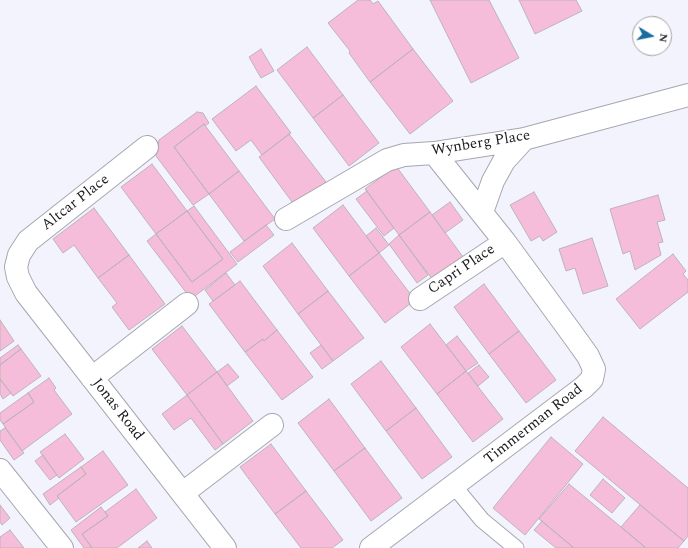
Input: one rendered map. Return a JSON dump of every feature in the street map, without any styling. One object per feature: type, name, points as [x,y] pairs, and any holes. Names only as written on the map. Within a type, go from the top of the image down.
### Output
[{"type":"street","name":"Wynberg Place","points":[[286,219],[387,160],[404,156],[434,153],[524,139],[688,95]]},
{"type":"street","points":[[482,212],[493,181],[504,161],[524,139]]},
{"type":"street","name":"Altcar Place","points":[[16,267],[19,255],[28,241],[147,147]]},
{"type":"street","name":"Timmerman Road","points":[[371,548],[584,387],[592,379],[594,369],[588,356],[505,242],[434,153]]},
{"type":"street","name":"Capri Place","points":[[420,299],[505,242]]},
{"type":"street","name":"Jonas Road","points":[[16,267],[18,277],[26,293],[226,548]]},
{"type":"street","points":[[92,378],[187,304]]},
{"type":"street","points":[[183,493],[272,425]]},
{"type":"street","points":[[0,470],[62,548]]},
{"type":"lane","points":[[454,486],[482,520],[516,548]]},
{"type":"building","points":[[358,0],[370,0],[373,4],[378,1],[413,49],[370,82],[349,53],[350,51],[328,23]]},
{"type":"building","points":[[430,0],[489,0],[519,58],[471,83]]},
{"type":"building","points":[[519,0],[576,0],[582,11],[535,34]]},
{"type":"building","points":[[307,47],[343,95],[313,118],[277,70]]},
{"type":"building","points":[[261,49],[274,71],[261,78],[249,57]]},
{"type":"building","points":[[413,49],[453,101],[410,134],[370,82]]},
{"type":"building","points":[[256,86],[291,133],[262,155],[251,140],[236,151],[212,119]]},
{"type":"building","points":[[343,95],[379,143],[349,166],[313,118]]},
{"type":"building","points":[[197,112],[203,113],[209,123],[205,126],[204,124],[174,147],[209,194],[193,205],[156,156],[159,140]]},
{"type":"building","points":[[204,124],[239,171],[209,194],[174,147]]},
{"type":"building","points":[[289,134],[326,182],[295,206],[259,157]]},
{"type":"building","points":[[152,164],[187,211],[156,234],[121,187]]},
{"type":"building","points":[[396,166],[430,212],[399,235],[365,189]]},
{"type":"building","points":[[239,171],[275,219],[244,241],[209,194]]},
{"type":"building","points":[[367,191],[394,228],[384,236],[356,199]]},
{"type":"building","points":[[534,192],[557,232],[543,241],[540,236],[531,241],[510,205]]},
{"type":"building","points":[[658,195],[665,220],[657,222],[663,242],[658,243],[661,255],[635,270],[630,251],[623,254],[610,209]]},
{"type":"building","points":[[450,202],[463,220],[445,233],[432,215]]},
{"type":"building","points":[[343,205],[379,253],[349,276],[313,228]]},
{"type":"building","points":[[194,206],[237,264],[191,299],[147,241],[156,234],[192,282],[223,259],[187,211]]},
{"type":"building","points":[[94,208],[129,255],[98,278],[74,245],[63,253],[53,239]]},
{"type":"building","points":[[187,211],[223,259],[192,282],[156,234]]},
{"type":"building","points":[[430,212],[466,261],[436,284],[399,235]]},
{"type":"building","points":[[266,225],[274,235],[238,262],[230,252]]},
{"type":"building","points":[[376,228],[389,245],[379,253],[366,236]]},
{"type":"building","points":[[399,235],[428,275],[417,283],[389,244]]},
{"type":"building","points":[[592,238],[608,286],[583,294],[575,268],[566,271],[559,249]]},
{"type":"building","points":[[292,243],[328,291],[298,314],[263,266]]},
{"type":"building","points":[[379,253],[415,300],[385,323],[349,276]]},
{"type":"building","points":[[673,254],[686,271],[683,274],[688,280],[688,292],[640,329],[616,299]]},
{"type":"building","points":[[129,255],[165,304],[129,330],[112,307],[117,303],[98,278]]},
{"type":"building","points":[[226,273],[235,285],[213,301],[205,290]]},
{"type":"building","points":[[240,281],[277,330],[264,341],[263,339],[245,352],[209,304]]},
{"type":"building","points":[[484,284],[519,331],[489,354],[454,307]]},
{"type":"building","points":[[328,291],[364,338],[333,361],[298,314]]},
{"type":"building","points":[[0,320],[14,341],[0,351]]},
{"type":"building","points":[[430,324],[466,371],[437,394],[401,347]]},
{"type":"building","points":[[182,326],[217,372],[187,395],[152,349]]},
{"type":"building","points":[[277,330],[313,377],[282,400],[245,352],[263,339],[264,341]]},
{"type":"building","points":[[519,331],[556,380],[526,403],[489,354]]},
{"type":"building","points":[[457,336],[478,363],[466,371],[446,345]]},
{"type":"building","points":[[18,345],[21,349],[0,365],[0,358]]},
{"type":"building","points":[[321,345],[333,361],[322,369],[310,353]]},
{"type":"building","points":[[21,349],[41,376],[13,396],[0,379],[0,365]]},
{"type":"building","points":[[381,361],[416,408],[386,431],[351,384]]},
{"type":"building","points":[[228,364],[239,377],[227,386],[217,372]]},
{"type":"building","points":[[479,365],[489,377],[478,386],[468,373]]},
{"type":"building","points":[[466,371],[503,419],[473,442],[437,394]]},
{"type":"building","points":[[217,372],[253,421],[223,444],[187,395]]},
{"type":"building","points":[[49,378],[56,388],[54,390],[72,414],[22,451],[3,424],[34,402],[28,393]]},
{"type":"building","points":[[0,379],[11,393],[3,399],[0,394]]},
{"type":"building","points":[[28,393],[34,402],[3,424],[0,420],[0,413]]},
{"type":"building","points":[[187,395],[223,444],[215,450],[191,418],[174,430],[162,414]]},
{"type":"building","points":[[329,399],[365,448],[334,471],[298,423]]},
{"type":"building","points":[[416,408],[452,457],[422,479],[386,431]]},
{"type":"building","points":[[603,417],[688,488],[688,536],[684,541],[575,451]]},
{"type":"building","points":[[5,428],[24,453],[14,460],[0,440],[0,431]]},
{"type":"building","points":[[65,434],[84,459],[59,478],[40,452]]},
{"type":"building","points":[[551,437],[583,464],[525,535],[493,508]]},
{"type":"building","points":[[271,444],[306,491],[275,514],[240,467]]},
{"type":"building","points":[[365,448],[402,498],[371,521],[334,471]]},
{"type":"building","points":[[103,451],[128,485],[76,522],[57,496],[86,474],[81,467]]},
{"type":"building","points":[[43,455],[57,475],[50,480],[35,461]]},
{"type":"building","points":[[81,467],[86,474],[57,496],[59,498],[50,505],[43,494]]},
{"type":"building","points":[[603,479],[625,498],[612,513],[590,495]]},
{"type":"building","points":[[569,484],[646,548],[574,548],[539,519]]},
{"type":"building","points":[[136,489],[157,518],[117,548],[92,548],[82,534],[108,516],[105,512]]},
{"type":"building","points":[[306,491],[343,540],[332,548],[301,548],[275,514]]},
{"type":"building","points":[[0,505],[10,518],[2,525],[0,522]]},
{"type":"building","points":[[640,505],[684,541],[678,548],[646,548],[621,527]]},
{"type":"building","points":[[101,507],[108,516],[82,534],[92,548],[84,548],[71,530]]},
{"type":"building","points":[[542,521],[574,548],[556,548],[534,530]]},
{"type":"building","points":[[10,530],[24,548],[0,548],[0,537]]},
{"type":"building","points":[[147,541],[152,548],[138,548]]}]
